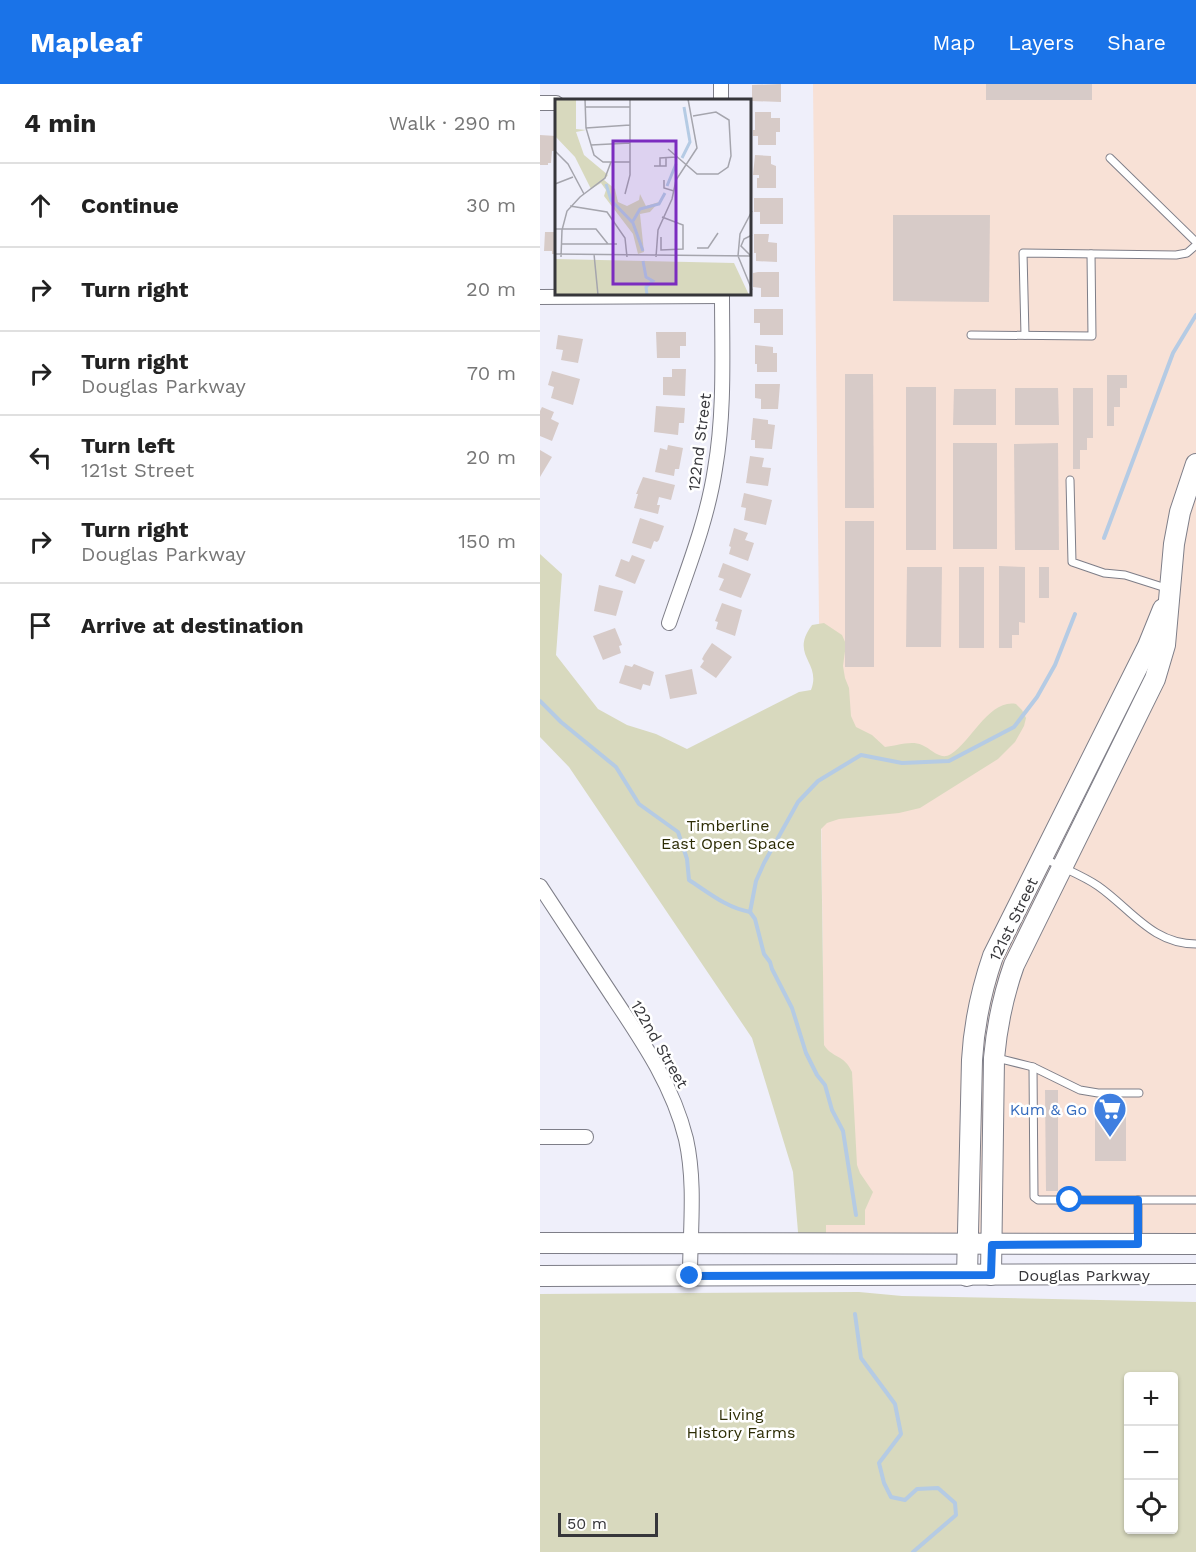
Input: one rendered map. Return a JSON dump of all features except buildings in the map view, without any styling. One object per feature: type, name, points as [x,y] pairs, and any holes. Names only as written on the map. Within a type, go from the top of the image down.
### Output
[{"type":"street","points":[[540,297],[631,296]]},
{"type":"street","name":"122nd Street","points":[[669,623],[704,519],[715,470],[722,383],[722,296]]},
{"type":"street","name":"121st Street","points":[[991,1275],[994,1058],[996,1032],[1003,997],[1014,965],[1155,680],[1165,645],[1174,544],[1180,512],[1196,464]]},
{"type":"street","name":"121st Street","points":[[967,1276],[972,1060],[979,1001],[993,956],[1148,646],[1171,590]]},
{"type":"street","name":"122nd Street","points":[[540,886],[647,1048],[665,1080],[678,1111],[691,1172],[690,1276]]},
{"type":"street","points":[[540,1137],[586,1137]]},
{"type":"street","name":"Douglas Parkway","points":[[540,1243],[1196,1244]]},
{"type":"street","name":"Douglas Parkway","points":[[540,1276],[1196,1274]]},
{"type":"lane","points":[[1025,335],[1023,253],[1176,255],[1187,253],[1196,244],[1110,158]]},
{"type":"lane","points":[[971,335],[1092,336],[1091,254]]},
{"type":"lane","points":[[1070,480],[1072,562],[1104,573],[1125,575],[1171,590]]},
{"type":"lane","points":[[1044,857],[1097,886],[1148,928],[1181,944],[1196,944]]},
{"type":"lane","points":[[994,1058],[1034,1067],[1080,1090],[1098,1093],[1138,1093]]},
{"type":"lane","points":[[1034,1067],[1034,1197],[1038,1200],[1196,1200]]},
{"type":"lane","points":[[1138,1200],[1138,1244]]},
{"type":"shaded area","points":[[813,84],[1196,84],[1196,1244],[826,1244]]},
{"type":"green space","name":"Timberline East Open Space","points":[[540,554],[562,574],[556,655],[598,709],[627,725],[656,734],[687,749],[799,692],[811,690],[813,672],[804,652],[804,644],[812,625],[824,623],[842,635],[846,644],[843,666],[849,688],[851,716],[856,727],[872,735],[885,747],[908,743],[918,744],[947,756],[958,748],[997,708],[1006,704],[1016,704],[1026,718],[1015,742],[998,759],[920,808],[899,813],[839,819],[827,823],[821,829],[824,1045],[831,1053],[846,1062],[852,1072],[857,1165],[873,1192],[865,1210],[865,1225],[826,1225],[826,1244],[799,1244],[793,1172],[752,1038],[569,767],[540,737]]},
{"type":"green space","name":"Living History Farms","points":[[859,1292],[902,1296],[1196,1302],[1196,1552],[540,1552],[540,1294]]},
{"type":"waterway","points":[[1104,538],[1173,353],[1196,315]]},
{"type":"waterway","points":[[750,912],[756,881],[764,863],[798,802],[818,781],[861,755],[902,763],[949,761],[1014,727],[1037,697],[1055,665],[1075,614]]},
{"type":"waterway","points":[[540,701],[561,722],[616,767],[639,804],[678,832],[687,859],[689,880],[726,904],[750,912],[755,919],[764,954],[792,1008],[806,1053],[825,1085],[832,1110],[843,1131],[856,1215]]},
{"type":"waterway","points":[[855,1314],[861,1358],[895,1404],[901,1434],[879,1463],[884,1483],[891,1497],[905,1500],[917,1489],[938,1488],[955,1503],[956,1515],[913,1552]]},
{"type":"place","name":"Kum & Go","points":[[1110,1138]]},
{"type":"route","points":[[690,1276],[991,1275],[992,1245],[1138,1244],[1138,1200],[1070,1200]]}]
